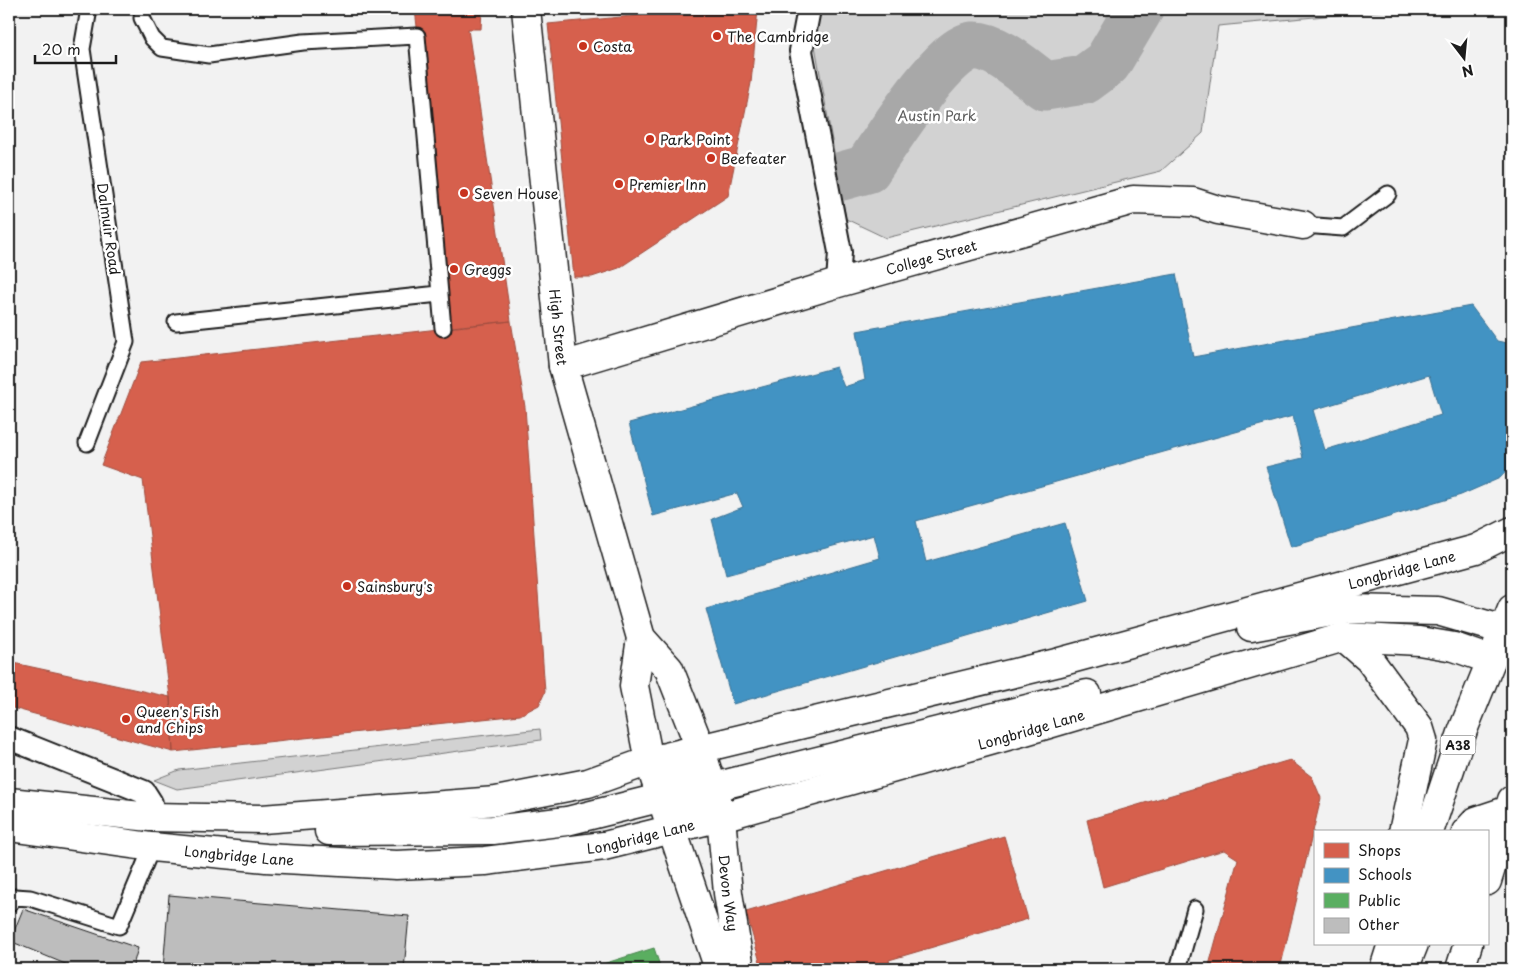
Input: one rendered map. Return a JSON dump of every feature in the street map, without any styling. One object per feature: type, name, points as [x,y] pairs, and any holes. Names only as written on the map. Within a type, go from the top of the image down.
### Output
[{"type":"main road","name":"High Street","points":[[526,9],[563,366],[641,638],[634,686],[649,761],[663,797]]},
{"type":"main road","name":"College Street","points":[[563,366],[838,283],[1133,200],[1192,202],[1218,210],[1303,225]]},
{"type":"main road","name":"Longbridge Lane","points":[[9,802],[150,817],[262,820],[496,801],[588,784],[649,761],[1056,664],[1476,549],[1512,532]]},
{"type":"main road","name":"Longbridge Lane","points":[[1056,664],[1348,609],[1438,611],[1506,639]]},
{"type":"main road","name":"Longbridge Lane","points":[[9,827],[152,847],[266,858],[396,865],[485,862],[604,846],[721,817],[1344,637],[1419,641],[1454,647],[1506,639]]},
{"type":"main road","points":[[1344,637],[1369,659],[1419,727],[1423,740],[1403,830]]},
{"type":"main road","name":"High Street","points":[[641,638],[669,669],[700,750],[710,788]]},
{"type":"main road","name":"A38","points":[[1430,830],[1463,730],[1506,639]]},
{"type":"main road","name":"Longbridge Lane","points":[[710,788],[1193,668],[1255,663]]},
{"type":"main road","points":[[649,761],[710,788]]},
{"type":"main road","name":"Devon Way","points":[[710,788],[721,817],[728,893],[740,969]]},
{"type":"main road","name":"Longbridge Lane","points":[[188,819],[264,832],[493,830],[566,821],[663,797]]},
{"type":"main road","points":[[663,797],[721,817]]},
{"type":"main road","name":"Devon Way","points":[[663,797],[719,969]]},
{"type":"main road","points":[[1468,830],[1476,821],[1511,807]]},
{"type":"main road","points":[[1488,878],[1511,807]]},
{"type":"main road","points":[[1391,957],[1410,946]]},
{"type":"main road","points":[[1460,969],[1467,946]]},
{"type":"street","points":[[809,9],[801,51],[840,252],[838,283]]},
{"type":"street","points":[[9,738],[144,792],[151,803],[150,817]]},
{"type":"lane","name":"Dalmuir Road","points":[[88,443],[126,342],[82,49],[89,9]]},
{"type":"lane","points":[[143,9],[142,18],[152,38],[162,48],[209,55],[303,42],[417,36],[443,328]]},
{"type":"lane","points":[[1303,225],[1344,228],[1388,194]]},
{"type":"lane","points":[[176,322],[440,294]]},
{"type":"lane","points":[[9,904],[15,898],[30,898],[119,926],[152,847]]},
{"type":"lane","points":[[1178,969],[1195,909]]},
{"type":"green space","name":"Austin Park","points":[[817,9],[1400,9],[1218,26],[1203,133],[1161,171],[886,238],[846,219],[812,29]]},
{"type":"green space","points":[[540,729],[541,740],[177,789],[154,780],[179,770]]},
{"type":"building: Shops","name":"Seven House","points":[[415,9],[482,9],[481,29],[468,29],[511,321],[451,327]]},
{"type":"building: Shops","name":"Park Point","points":[[705,9],[758,9],[751,83],[728,196],[619,268],[592,277],[574,277],[548,24]]},
{"type":"building: Shops","name":"Sainsbury's","points":[[511,321],[525,407],[545,692],[539,705],[520,715],[173,752],[170,697],[143,480],[101,465],[141,362]]},
{"type":"building: Shops","points":[[9,662],[170,697],[173,752],[9,707]]},
{"type":"building: Shops","points":[[1290,760],[1312,777],[1321,798],[1280,969],[1208,969],[1238,859],[1224,850],[1103,887],[1087,820]]},
{"type":"building: Shops","points":[[1004,836],[1028,919],[889,960],[891,969],[762,969],[746,912]]},
{"type":"building: Schools","points":[[1176,274],[1193,357],[1471,306],[1497,341],[1512,344],[1512,465],[1500,478],[1461,495],[1291,547],[1266,467],[1303,458],[1293,416],[916,521],[926,562],[1065,523],[1088,601],[733,704],[706,609],[880,558],[874,535],[726,575],[712,519],[743,507],[737,493],[653,516],[629,423],[836,367],[844,387],[865,380],[857,331]],"holes":[[[1429,375],[1441,415],[1325,450],[1313,410]]]},
{"type":"building: Public","points":[[654,948],[661,969],[587,969]]},
{"type":"building: Other","points":[[169,895],[409,916],[404,969],[163,969]]},
{"type":"building: Other","points":[[23,909],[138,948],[132,969],[70,969],[70,966],[10,941]]},
{"type":"waterway","points":[[842,176],[867,169],[915,99],[946,63],[961,51],[973,46],[991,50],[1011,61],[1045,86],[1084,80],[1107,63],[1139,9]]},
{"type":"place","name":"The Cambridge","points":[[717,36]]},
{"type":"place","name":"Costa","points":[[583,46]]},
{"type":"place","name":"Park Point","points":[[650,139]]},
{"type":"place","name":"Beefeater","points":[[711,158]]},
{"type":"place","name":"Premier Inn","points":[[619,184]]},
{"type":"place","name":"Seven House","points":[[464,193]]},
{"type":"place","name":"Greggs","points":[[454,269]]},
{"type":"place","name":"Sainsbury's","points":[[347,586]]},
{"type":"place","name":"Queen's Fish and Chips","points":[[126,719]]}]
